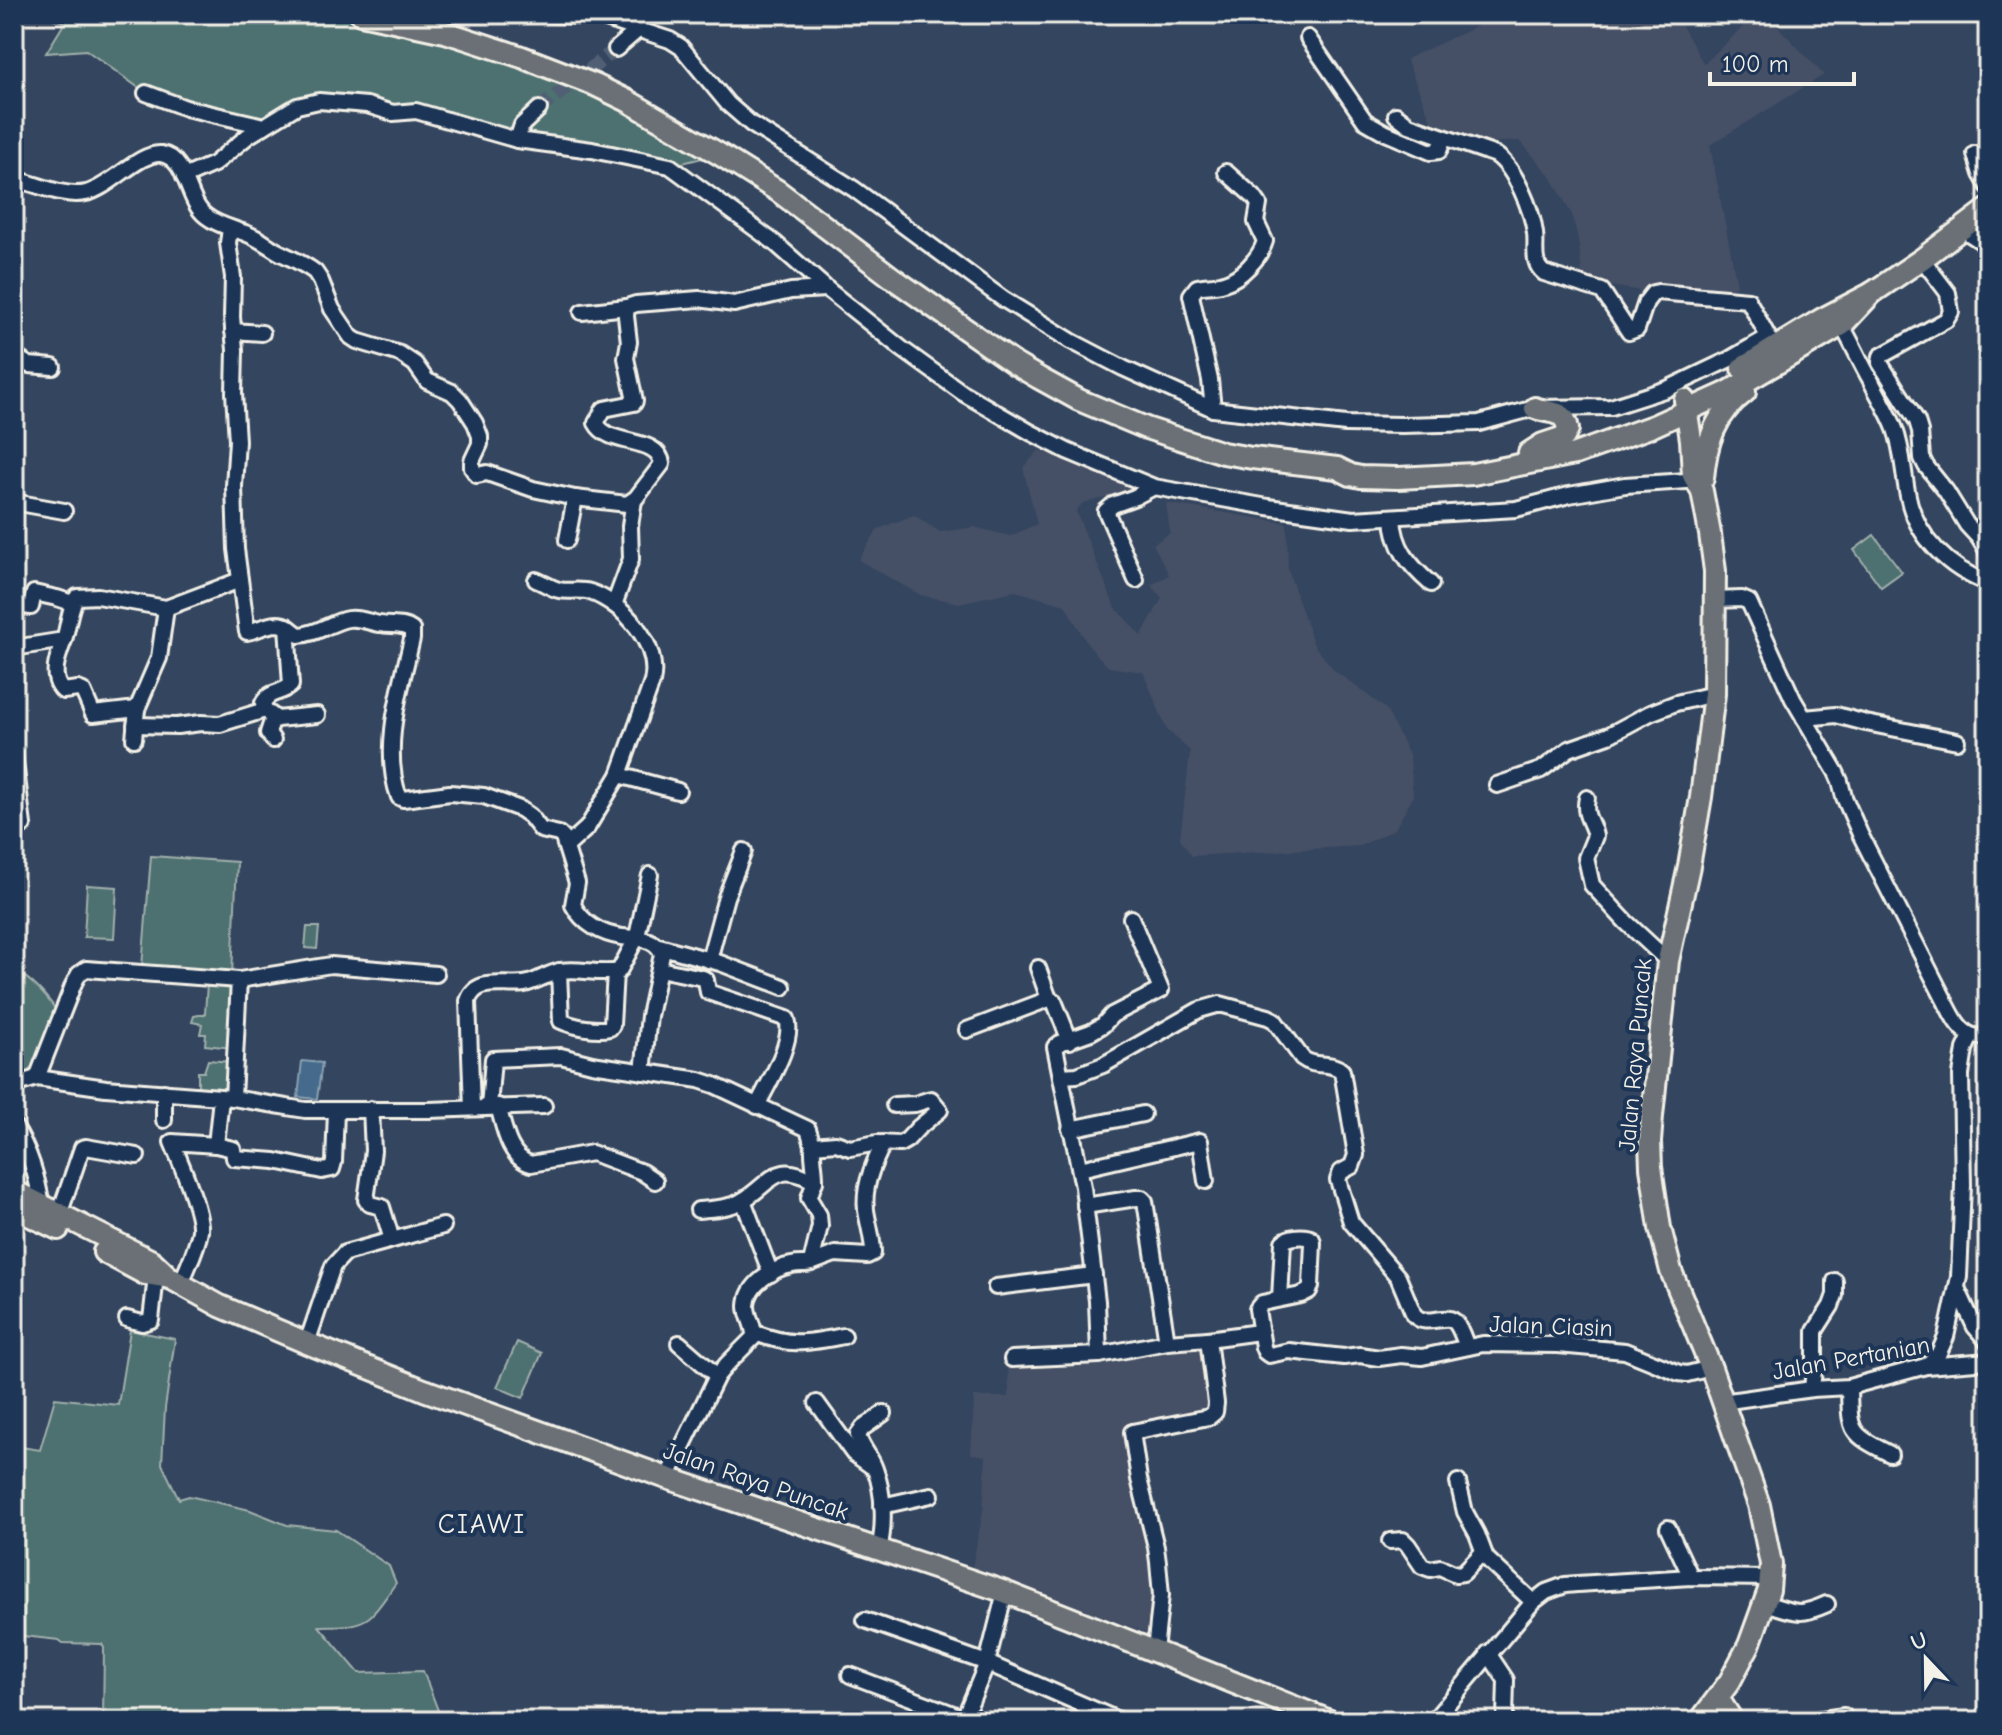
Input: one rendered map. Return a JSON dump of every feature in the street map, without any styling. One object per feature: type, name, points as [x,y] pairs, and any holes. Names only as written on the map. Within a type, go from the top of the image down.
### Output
[{"type":"highway","points":[[361,14],[445,32],[522,57],[628,101],[778,191],[894,279],[1015,364],[1079,400],[1146,428],[1223,453],[1252,458],[1337,468],[1356,464],[1444,465],[1510,457],[1563,445],[1728,392],[1777,347],[1838,318],[1988,209]]},
{"type":"highway","points":[[1700,484],[1707,444],[1718,421],[1733,401],[1777,370],[1777,347]]},
{"type":"highway","points":[[1337,468],[1351,475],[1376,478],[1473,474],[1575,454],[1653,426],[1686,405]]},
{"type":"highway","name":"Jalan Raya Puncak","points":[[1686,405],[1692,468],[1700,484],[1715,571],[1714,694],[1692,852],[1668,961],[1651,1129],[1651,1167],[1655,1202],[1671,1271],[1711,1368],[1740,1451],[1765,1528],[1771,1578],[1749,1645],[1719,1698],[1700,1721]]},
{"type":"highway","points":[[1529,453],[1564,437],[1568,429],[1566,418],[1561,414],[1535,408]]},
{"type":"highway","points":[[1653,426],[1673,429],[1691,440]]},
{"type":"highway","points":[[14,1191],[152,1261],[169,1279]]},
{"type":"highway","points":[[14,1208],[145,1274],[169,1279]]},
{"type":"highway","name":"Jalan Raya Puncak","points":[[169,1279],[220,1306],[424,1390],[667,1478],[942,1569],[1328,1720]]},
{"type":"main road","points":[[1719,1698],[1734,1721]]},
{"type":"street","points":[[549,14],[600,17],[658,35],[681,47],[728,104],[751,124],[854,189],[1034,320],[1123,368],[1213,409],[1346,424],[1479,423],[1535,408],[1599,408],[1631,402],[1667,389],[1730,359],[1777,347],[1748,300],[1658,292],[1650,294],[1638,328],[1629,332],[1602,291],[1544,273],[1538,268],[1532,220],[1519,187],[1503,160],[1409,125],[1396,115]]},
{"type":"street","points":[[616,49],[638,30]]},
{"type":"street","points":[[1308,38],[1365,121],[1431,152],[1439,151],[1444,138]]},
{"type":"street","points":[[146,93],[186,108],[264,126]]},
{"type":"street","points":[[184,177],[214,164],[248,136],[297,106],[319,101],[367,105],[393,113],[416,111],[517,140],[592,150],[670,166],[775,243],[902,349],[963,393],[1067,451],[1154,487],[1353,519],[1516,509],[1625,485],[1700,484]]},
{"type":"street","points":[[517,140],[522,125],[539,109]]},
{"type":"street","points":[[14,179],[69,193],[86,193],[108,183],[145,157],[159,154],[173,160],[181,169],[200,211],[206,216],[252,236],[315,272],[332,309],[353,339],[400,354],[415,364],[430,383],[454,393],[467,409],[480,436],[480,444],[472,461],[477,475],[487,473],[533,489],[575,498],[627,504],[634,500],[662,464],[658,452],[613,437],[600,430],[596,423],[604,409],[635,401],[626,358],[629,342],[627,307]]},
{"type":"street","points":[[1975,154],[1988,186]]},
{"type":"street","points":[[1213,409],[1192,292],[1197,287],[1222,284],[1235,278],[1256,258],[1265,241],[1256,222],[1257,201],[1226,172]]},
{"type":"street","points":[[230,229],[237,441],[234,486],[236,549],[247,633],[272,624],[287,626],[299,635],[320,631],[350,618],[407,626],[412,630],[412,639],[394,721],[393,769],[399,797],[450,793],[484,796],[526,812],[541,830],[561,835],[577,883],[573,905],[594,927],[624,937],[637,937],[783,987]]},
{"type":"street","points":[[1962,229],[1988,246]]},
{"type":"street","points":[[1922,259],[1948,293],[1951,312],[1946,320],[1881,356],[1880,363],[1917,421],[1926,466],[1964,521],[1984,534],[1988,553]]},
{"type":"street","points":[[582,312],[699,299],[738,304],[791,291],[827,289]]},
{"type":"street","points":[[1838,318],[1896,430],[1908,496],[1921,530],[1946,559],[1988,583]]},
{"type":"street","points":[[233,331],[262,333]]},
{"type":"street","points":[[14,356],[29,365],[53,367]]},
{"type":"street","points":[[1136,580],[1106,511],[1154,487]]},
{"type":"street","points":[[567,540],[575,498]]},
{"type":"street","points":[[614,605],[631,559],[630,526],[634,500]]},
{"type":"street","points":[[14,502],[64,511]]},
{"type":"street","points":[[1393,517],[1395,538],[1404,558],[1431,584]]},
{"type":"street","points":[[137,709],[93,714],[83,691],[60,689],[56,679],[56,662],[75,598],[84,595],[108,597],[166,608],[240,580]]},
{"type":"street","points":[[536,580],[560,590],[587,591],[627,615],[640,631],[654,671],[619,775],[587,828],[567,846]]},
{"type":"street","points":[[14,598],[31,607],[34,593],[72,603]]},
{"type":"street","points":[[1714,600],[1742,599],[1749,602],[1778,668],[1836,772],[1860,834],[1957,1023],[1971,1036],[1988,1036]]},
{"type":"street","points":[[166,608],[159,658],[137,709],[134,732],[201,723],[220,724],[269,714],[287,719],[317,715]]},
{"type":"street","points":[[273,740],[268,733],[269,714],[263,703],[268,696],[291,685],[287,626]]},
{"type":"street","points":[[14,648],[64,640]]},
{"type":"street","points":[[1497,785],[1541,770],[1569,749],[1609,735],[1650,713],[1714,694]]},
{"type":"street","points":[[1804,718],[1836,715],[1957,741]]},
{"type":"street","points":[[14,754],[23,825]]},
{"type":"street","points":[[619,775],[678,791]]},
{"type":"street","points":[[1587,798],[1586,815],[1595,836],[1586,858],[1592,885],[1668,961]]},
{"type":"street","points":[[709,960],[726,897],[744,851]]},
{"type":"street","points":[[472,1108],[479,1058],[468,1001],[473,991],[489,984],[526,983],[559,971],[619,971],[637,937],[650,875]]},
{"type":"street","points":[[1099,1355],[1097,1301],[1080,1169],[1055,1046],[1091,1032],[1112,1015],[1161,990],[1131,918]]},
{"type":"street","points":[[643,1072],[649,1016],[662,954],[659,946]]},
{"type":"street","points":[[37,1078],[74,983],[83,970],[239,980],[331,965],[436,974]]},
{"type":"street","points":[[1038,968],[1070,1041]]},
{"type":"street","points":[[659,969],[703,978],[707,991],[789,1021],[782,1054],[757,1106]]},
{"type":"street","points":[[559,971],[561,1021],[604,1030],[612,1025],[615,972]]},
{"type":"street","points":[[216,1145],[227,1098],[239,980]]},
{"type":"street","points":[[967,1030],[1049,999]]},
{"type":"street","points":[[1061,1076],[1077,1075],[1103,1065],[1209,1005],[1220,1004],[1274,1020],[1308,1063],[1332,1066],[1342,1071],[1356,1155],[1355,1162],[1341,1172],[1338,1180],[1351,1222],[1398,1277],[1418,1320],[1455,1321],[1467,1347]]},
{"type":"street","points":[[1926,1366],[1938,1355],[1943,1345],[1959,1277],[1963,1185],[1961,1075],[1965,1049],[1971,1036]]},
{"type":"street","points":[[655,1181],[642,1172],[592,1153],[525,1163],[513,1150],[494,1107],[493,1059],[561,1056],[699,1080],[728,1090],[808,1129],[815,1169],[815,1182],[809,1199],[817,1211],[820,1226],[811,1263]]},
{"type":"street","points":[[15,1084],[37,1078],[106,1088],[227,1098],[305,1110],[544,1106]]},
{"type":"street","points":[[164,1092],[164,1120]]},
{"type":"street","points":[[813,1145],[836,1143],[852,1148],[897,1144],[904,1142],[940,1110],[931,1099],[894,1105]]},
{"type":"street","points":[[371,1109],[373,1151],[366,1200],[382,1207],[392,1240]]},
{"type":"street","points":[[127,1319],[142,1323],[151,1320],[169,1279],[197,1242],[200,1225],[172,1142],[233,1149],[234,1158],[329,1170],[334,1162],[336,1111]]},
{"type":"street","points":[[1070,1129],[1143,1114]]},
{"type":"street","points":[[14,1126],[30,1154],[50,1210]]},
{"type":"street","points":[[1080,1169],[1200,1141],[1206,1181]]},
{"type":"street","points":[[667,1478],[717,1376],[755,1333],[748,1313],[747,1297],[753,1287],[789,1265],[808,1265],[835,1254],[867,1256],[873,1253],[865,1206],[866,1192],[872,1166],[884,1143]]},
{"type":"street","points":[[50,1210],[82,1148],[137,1156]]},
{"type":"street","points":[[698,1210],[729,1206],[743,1200],[764,1182],[783,1174],[799,1173],[815,1182]]},
{"type":"street","points":[[1085,1206],[1136,1198],[1145,1201],[1167,1342]]},
{"type":"street","points":[[743,1200],[771,1274]]},
{"type":"street","points":[[307,1343],[330,1274],[345,1253],[443,1226]]},
{"type":"street","points":[[996,1287],[1094,1275]]},
{"type":"street","points":[[1812,1389],[1815,1331],[1831,1306],[1835,1281]]},
{"type":"street","points":[[1957,1288],[1975,1327],[1988,1342]]},
{"type":"street","points":[[1012,1359],[1099,1355],[1167,1342],[1259,1332],[1258,1306],[1280,1299]]},
{"type":"street","name":"Jalan Ciasin","points":[[1259,1332],[1265,1352],[1269,1355],[1289,1351],[1344,1357],[1422,1357],[1489,1344],[1558,1345],[1632,1352],[1679,1373],[1711,1368]]},
{"type":"street","points":[[755,1333],[794,1343],[844,1336]]},
{"type":"street","points":[[1155,1651],[1161,1595],[1158,1562],[1132,1432],[1209,1417],[1215,1412],[1208,1339]]},
{"type":"street","points":[[679,1343],[717,1376]]},
{"type":"street","name":"Jalan Pertanian","points":[[1722,1402],[1849,1387],[1926,1366],[1988,1361]]},
{"type":"street","points":[[1849,1387],[1852,1429],[1890,1454]]},
{"type":"street","points":[[817,1403],[853,1453],[876,1469]]},
{"type":"street","points":[[879,1550],[884,1529],[876,1469],[858,1435],[884,1413]]},
{"type":"street","points":[[1458,1482],[1462,1506],[1483,1552],[1533,1602]]},
{"type":"street","points":[[882,1506],[931,1495]]},
{"type":"street","points":[[1668,1528],[1691,1577]]},
{"type":"street","points":[[1390,1541],[1403,1540],[1424,1567],[1440,1567],[1456,1574],[1463,1573],[1483,1552]]},
{"type":"street","points":[[1433,1721],[1488,1653],[1533,1602],[1546,1592],[1565,1585],[1691,1577],[1771,1578]]},
{"type":"street","points":[[850,1675],[968,1719],[987,1663],[1005,1592]]},
{"type":"street","points":[[1765,1603],[1801,1613],[1827,1604]]},
{"type":"street","points":[[865,1620],[987,1663],[1120,1721]]},
{"type":"street","points":[[1488,1653],[1506,1680],[1503,1721]]},
{"type":"street","points":[[1808,1721],[1844,1716]]},
{"type":"street","points":[[1762,1721],[1778,1721]]},
{"type":"shaded area","points":[[1487,14],[1675,14],[1704,64],[1756,14],[1766,14],[1824,75],[1710,145],[1737,285],[1713,299],[1692,300],[1611,286],[1582,274],[1572,215],[1552,178],[1520,141],[1485,143],[1434,128],[1406,59],[1490,20]]},
{"type":"shaded area","points":[[1039,450],[1145,489],[1083,503],[1076,511],[1115,607],[1141,636],[1162,598],[1151,585],[1169,575],[1153,544],[1170,533],[1166,503],[1287,523],[1288,570],[1314,645],[1334,670],[1386,709],[1410,757],[1413,797],[1395,829],[1360,846],[1192,856],[1180,839],[1190,751],[1167,730],[1143,672],[1108,667],[1088,645],[1065,605],[1015,591],[959,603],[920,595],[858,560],[878,529],[914,515],[940,532],[974,527],[1010,536],[1037,524],[1023,468]]},
{"type":"shaded area","points":[[302,1061],[322,1063],[317,1099],[298,1097]]},
{"type":"shaded area","points":[[1192,1340],[1204,1347],[1213,1409],[1130,1434],[1155,1567],[1153,1635],[972,1568],[983,1511],[986,1456],[971,1454],[974,1397],[1009,1397],[1008,1367],[1116,1358]]},
{"type":"green space","points":[[37,14],[354,14],[512,54],[719,154],[670,166],[416,110],[319,101],[264,126],[146,93],[86,50],[46,53],[65,22]]},
{"type":"green space","points":[[1874,535],[1902,572],[1881,587],[1854,550]]},
{"type":"green space","points":[[151,856],[237,862],[232,976],[142,967]]},
{"type":"green space","points":[[87,885],[117,887],[114,938],[84,937]]},
{"type":"green space","points":[[307,927],[319,927],[317,949],[305,948]]},
{"type":"green space","points":[[17,972],[39,989],[57,1011],[40,1055],[31,1069],[14,1080]]},
{"type":"green space","points":[[207,983],[228,985],[234,989],[232,1048],[205,1045],[206,1034],[200,1034],[202,1024],[192,1022],[194,1016],[205,1014]]},
{"type":"green space","points":[[208,1060],[231,1062],[230,1087],[225,1092],[198,1089],[198,1072],[204,1072]]},
{"type":"green space","points":[[130,1330],[175,1339],[165,1408],[162,1464],[179,1499],[189,1496],[250,1510],[287,1525],[336,1530],[389,1566],[396,1583],[372,1615],[350,1625],[319,1626],[359,1673],[423,1671],[442,1721],[103,1721],[102,1644],[63,1643],[14,1635],[14,1501],[25,1502],[14,1500],[14,1446],[40,1450],[55,1398],[118,1405]]},
{"type":"green space","points":[[517,1342],[542,1353],[523,1398],[497,1387]]},
{"type":"tunnel","points":[[539,109],[616,49]]},
{"type":"district","name":"CIAWI","points":[[482,1523]]}]
